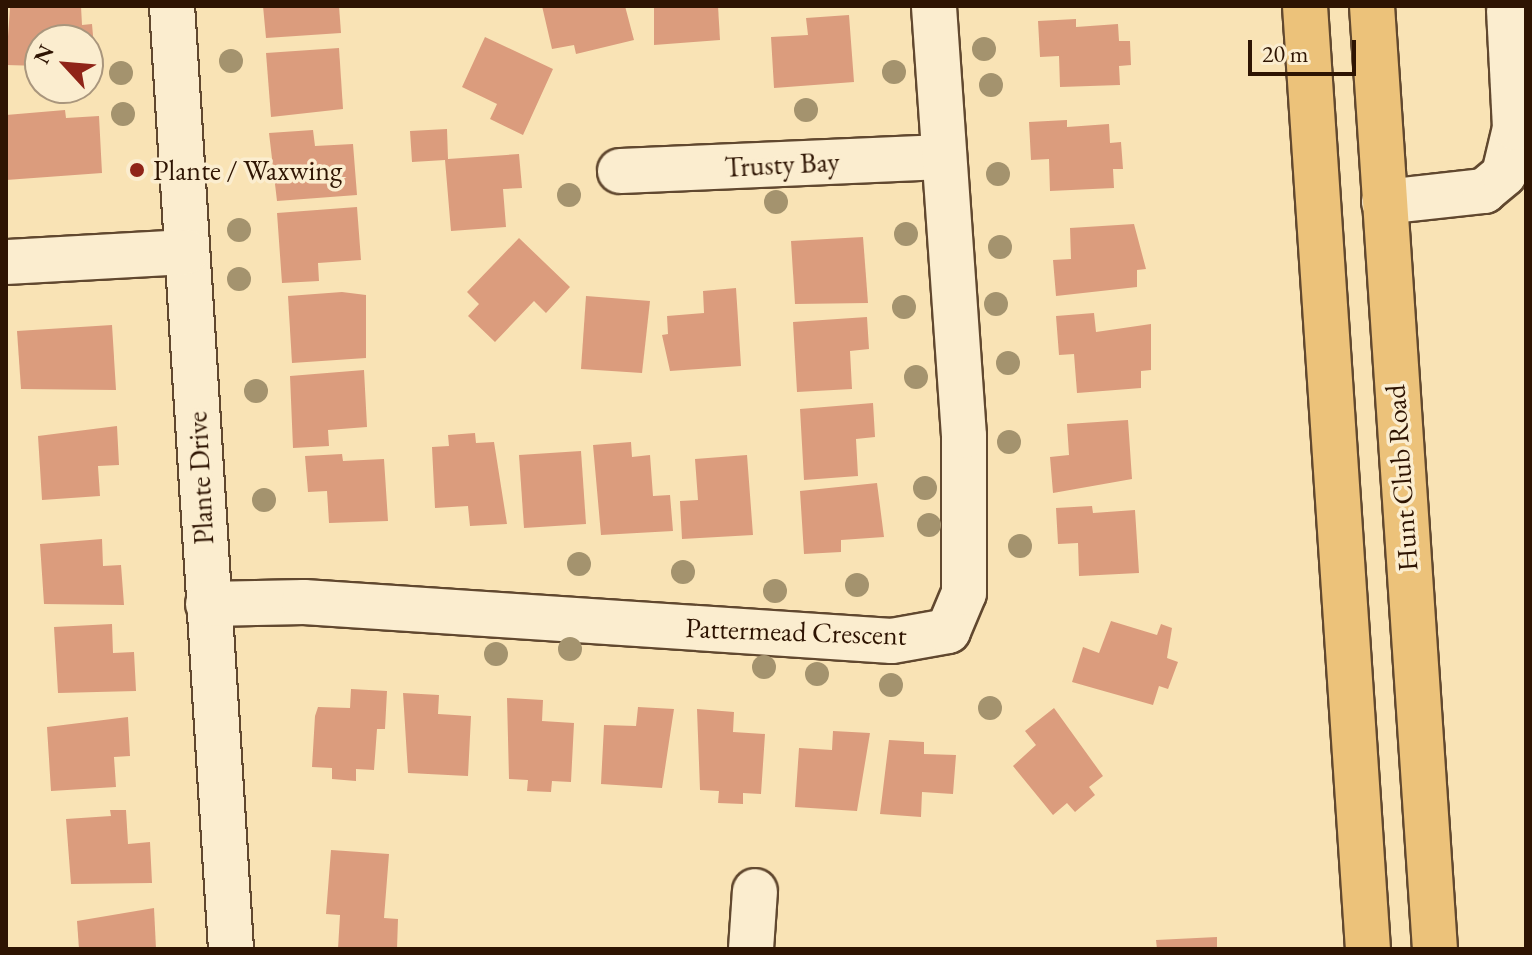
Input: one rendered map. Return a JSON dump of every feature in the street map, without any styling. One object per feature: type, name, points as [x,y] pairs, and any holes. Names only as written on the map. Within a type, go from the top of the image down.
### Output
[{"type":"main road","points":[[1305,6],[1368,949]]},
{"type":"main road","name":"Hunt Club Road","points":[[1372,6],[1435,949]]},
{"type":"street","name":"Plante Drive","points":[[172,6],[231,949]]},
{"type":"street","name":"Pattermead Crescent","points":[[208,604],[304,602],[892,641],[948,631],[964,593],[964,436],[934,6]]},
{"type":"street","points":[[1384,202],[1484,191],[1504,174],[1515,128],[1509,10]]},
{"type":"street","name":"Trusty Bay","points":[[620,171],[944,157]]},
{"type":"street","points":[[6,262],[187,252]]},
{"type":"street","points":[[751,949],[755,891]]},
{"type":"building","points":[[81,6],[82,24],[24,24],[24,66],[6,65],[10,8]]},
{"type":"building","points":[[263,6],[339,6],[341,33],[266,38]]},
{"type":"building","points":[[542,6],[625,6],[634,40],[576,54],[574,45],[552,49]]},
{"type":"building","points":[[654,6],[718,6],[720,40],[654,45]]},
{"type":"building","points":[[849,15],[854,82],[774,88],[771,37],[808,35],[806,18]]},
{"type":"building","points":[[1076,19],[1076,27],[1118,24],[1119,41],[1130,41],[1131,65],[1119,66],[1120,85],[1060,87],[1059,56],[1040,57],[1038,21]]},
{"type":"building","points":[[485,37],[553,69],[523,135],[490,119],[497,104],[462,87]]},
{"type":"building","points":[[339,48],[343,109],[271,117],[266,53]]},
{"type":"building","points":[[65,110],[66,118],[99,116],[102,173],[6,180],[6,115]]},
{"type":"building","points":[[1067,120],[1067,127],[1109,124],[1110,143],[1121,142],[1123,169],[1113,169],[1114,188],[1050,191],[1049,159],[1031,160],[1029,122]]},
{"type":"building","points":[[447,129],[448,159],[519,154],[522,188],[503,189],[506,227],[451,231],[445,160],[412,162],[410,131]]},
{"type":"building","points":[[313,130],[315,146],[353,144],[357,195],[277,201],[269,133]]},
{"type":"building","points":[[357,207],[361,260],[318,263],[319,281],[282,283],[277,213]]},
{"type":"building","points":[[1134,224],[1146,269],[1137,270],[1137,287],[1056,296],[1053,260],[1071,259],[1070,228]]},
{"type":"building","points":[[863,237],[868,303],[795,304],[791,241]]},
{"type":"building","points":[[519,238],[570,287],[546,313],[534,301],[495,342],[468,316],[479,304],[467,292]]},
{"type":"building","points":[[736,288],[741,366],[670,371],[662,335],[668,334],[667,316],[704,313],[703,291]]},
{"type":"building","points":[[342,292],[366,295],[366,358],[292,363],[288,296]]},
{"type":"building","points":[[586,296],[650,301],[642,373],[581,369]]},
{"type":"building","points":[[1094,313],[1096,332],[1151,324],[1151,370],[1141,371],[1141,388],[1077,393],[1074,354],[1059,355],[1056,316]]},
{"type":"building","points":[[867,317],[869,349],[850,351],[852,389],[797,392],[793,322]]},
{"type":"building","points":[[112,325],[116,390],[21,389],[17,331]]},
{"type":"building","points":[[364,370],[367,427],[328,430],[329,446],[293,448],[290,376]]},
{"type":"building","points":[[873,403],[875,437],[856,439],[858,476],[804,480],[800,409]]},
{"type":"building","points":[[1128,420],[1132,479],[1053,493],[1050,457],[1069,455],[1067,424]]},
{"type":"building","points":[[117,426],[119,465],[98,466],[100,496],[42,500],[38,436]]},
{"type":"building","points":[[475,433],[476,443],[494,442],[507,524],[470,526],[468,506],[435,508],[432,447],[449,446],[448,435]]},
{"type":"building","points":[[631,442],[632,457],[650,455],[653,496],[670,495],[673,531],[601,535],[593,445]]},
{"type":"building","points":[[581,451],[586,524],[524,528],[519,455]]},
{"type":"building","points":[[342,454],[343,461],[384,459],[388,521],[329,523],[327,491],[308,492],[305,456]]},
{"type":"building","points":[[747,455],[753,535],[682,539],[680,501],[698,500],[695,459]]},
{"type":"building","points":[[877,483],[884,537],[841,540],[841,552],[804,554],[800,491]]},
{"type":"building","points":[[1092,506],[1093,513],[1135,510],[1139,573],[1079,576],[1078,543],[1058,544],[1056,508]]},
{"type":"building","points":[[102,539],[103,566],[121,565],[124,605],[44,604],[40,544]]},
{"type":"building","points":[[1111,621],[1157,635],[1161,624],[1172,628],[1167,658],[1178,662],[1168,689],[1159,686],[1153,705],[1072,682],[1083,647],[1099,653]]},
{"type":"building","points":[[112,624],[113,653],[134,652],[136,691],[58,693],[54,627]]},
{"type":"building","points":[[351,689],[387,691],[385,729],[377,729],[374,770],[356,769],[356,781],[332,779],[332,768],[312,767],[318,707],[350,708]]},
{"type":"building","points":[[403,693],[439,695],[438,714],[471,716],[468,776],[408,773]]},
{"type":"building","points":[[507,698],[543,700],[542,721],[574,723],[571,782],[552,781],[551,792],[527,791],[528,780],[509,779]]},
{"type":"building","points":[[638,707],[674,709],[662,788],[601,784],[604,725],[636,726]]},
{"type":"building","points":[[1054,708],[1103,776],[1089,787],[1095,795],[1075,812],[1067,803],[1053,815],[1013,766],[1036,745],[1025,731]]},
{"type":"building","points":[[697,709],[734,712],[733,732],[765,734],[761,794],[743,793],[743,804],[718,803],[719,791],[700,790]]},
{"type":"building","points":[[128,717],[130,756],[114,757],[116,787],[51,791],[47,727]]},
{"type":"building","points":[[833,731],[870,733],[857,811],[795,807],[799,748],[832,750]]},
{"type":"building","points":[[889,740],[924,742],[924,754],[956,755],[953,794],[922,792],[921,817],[880,814]]},
{"type":"building","points":[[110,810],[126,810],[128,844],[150,842],[152,883],[71,884],[66,819],[111,816]]},
{"type":"building","points":[[331,850],[389,854],[384,918],[398,919],[397,949],[338,949],[340,915],[326,914]]},
{"type":"building","points":[[154,908],[156,949],[79,949],[77,921]]},
{"type":"building","points":[[1217,937],[1217,949],[1157,949],[1156,940]]},
{"type":"place","name":"Plante / Waxwing","points":[[137,170]]}]
